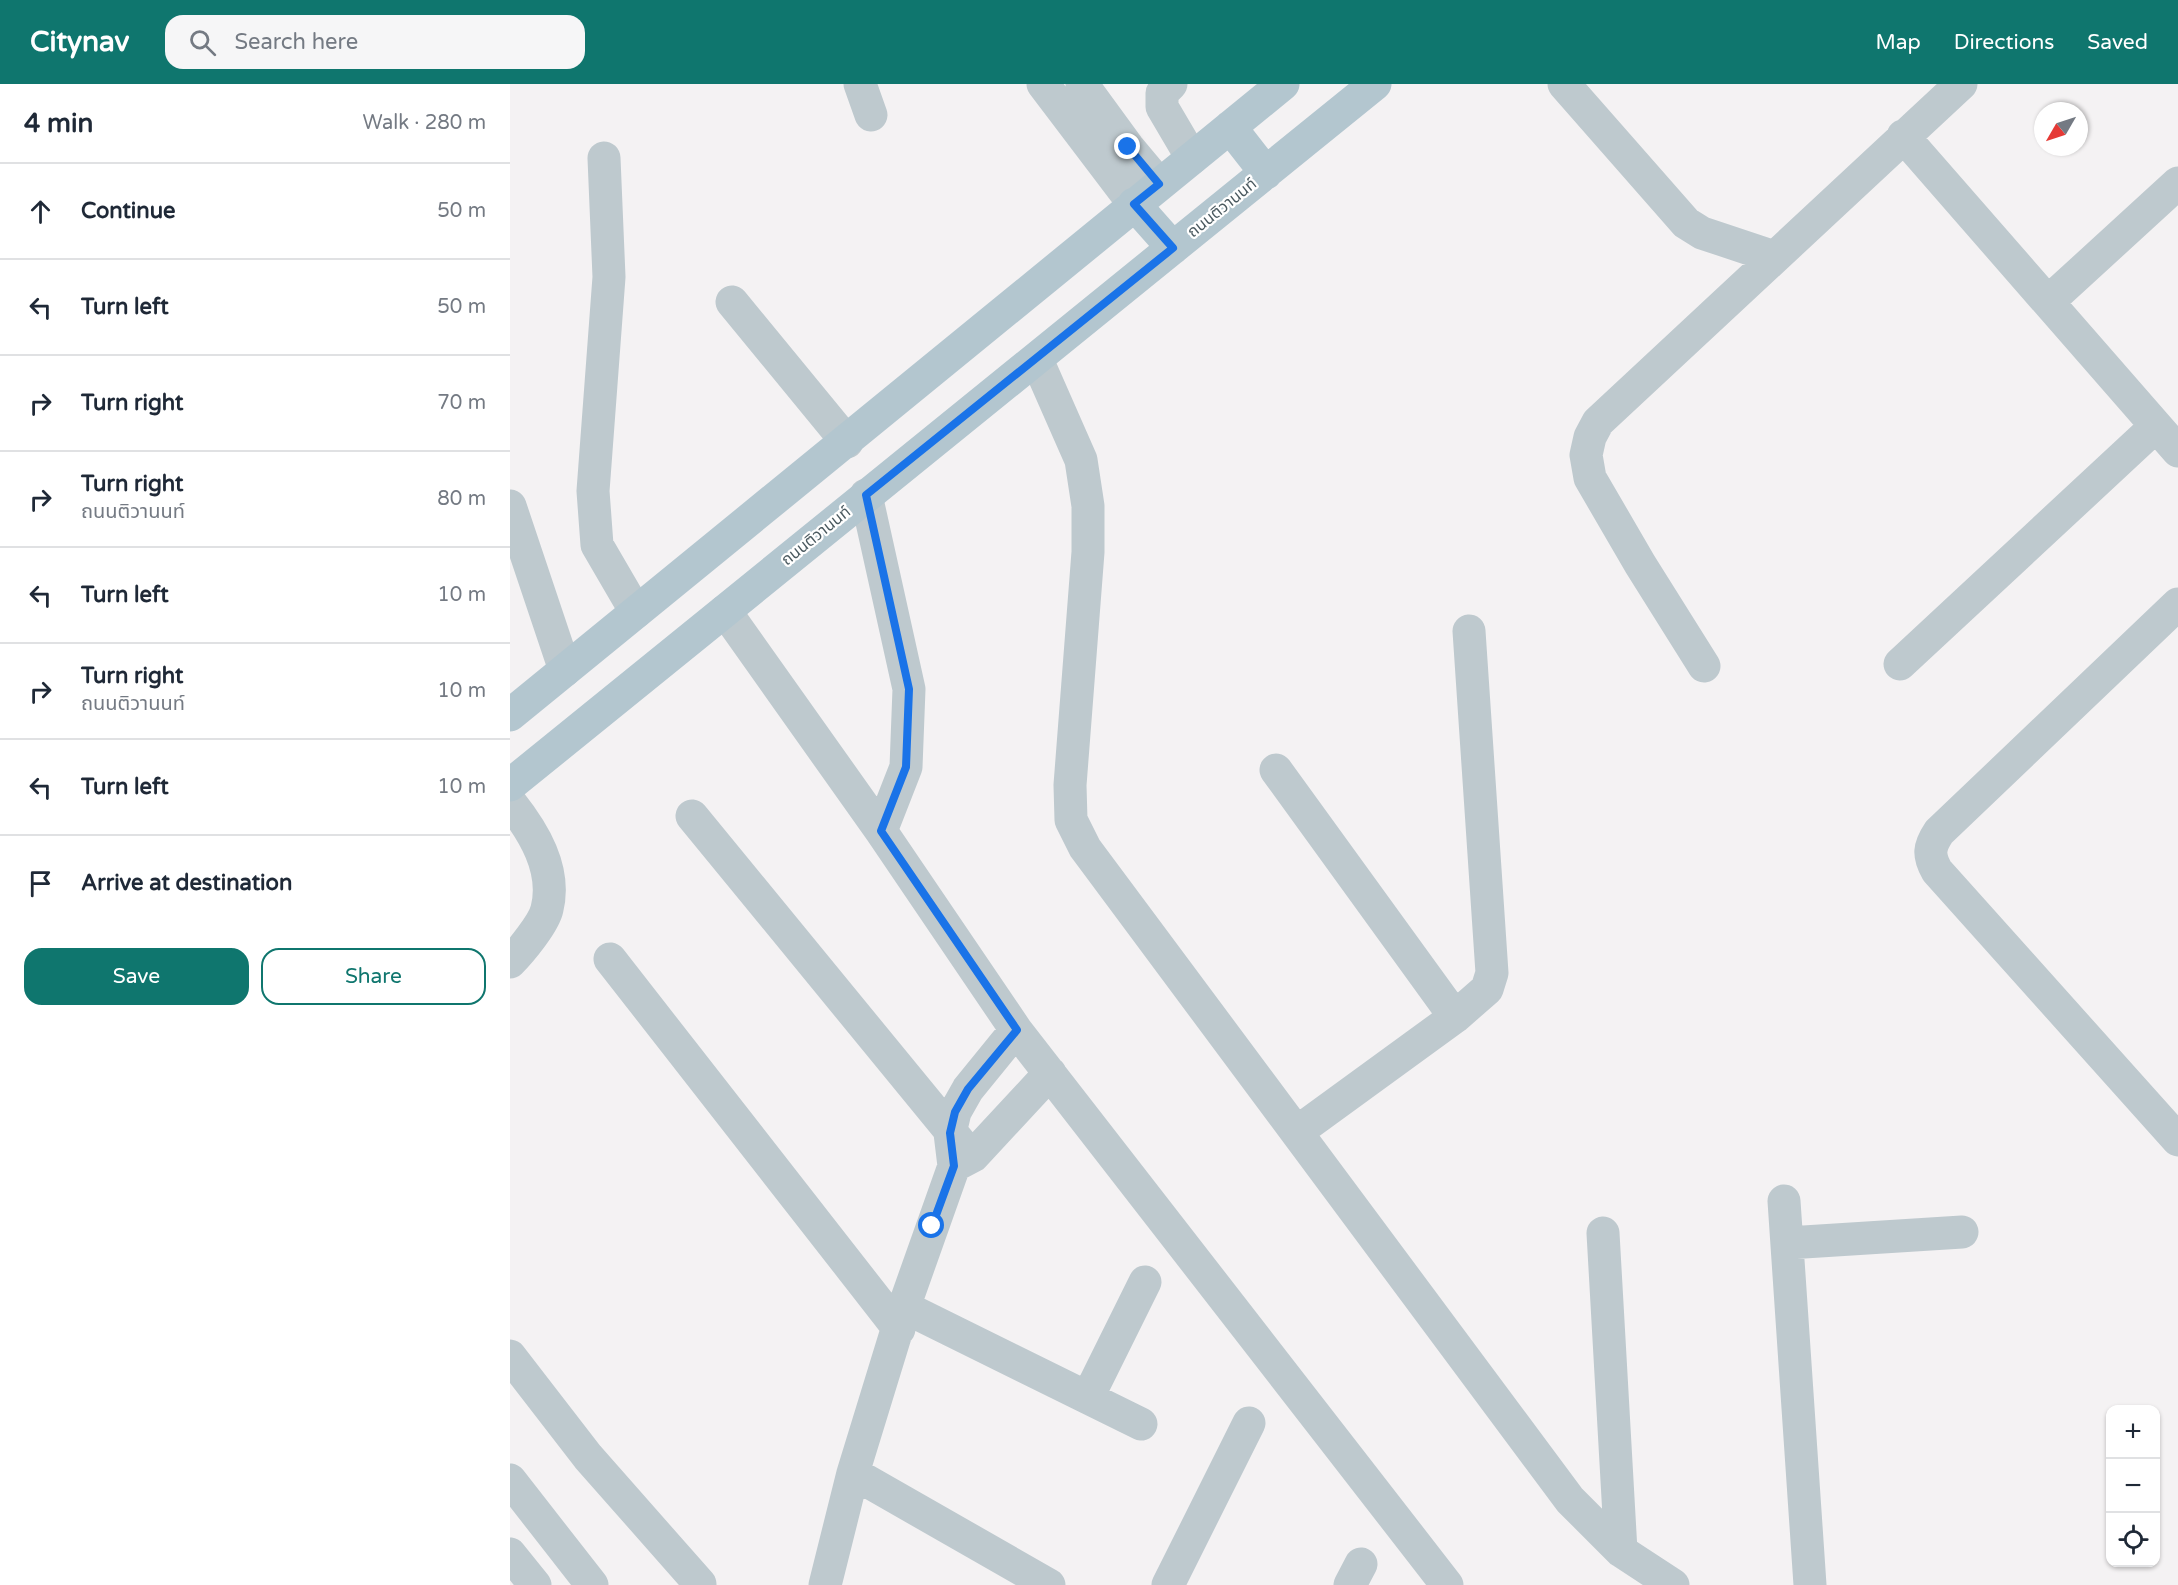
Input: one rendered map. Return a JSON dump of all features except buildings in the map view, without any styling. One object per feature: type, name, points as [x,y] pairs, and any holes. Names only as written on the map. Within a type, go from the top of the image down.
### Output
[{"type":"main road","points":[[510,715],[1283,84]]},
{"type":"main road","name":"ถนนติวานนท์","points":[[510,785],[1375,84]]},
{"type":"main road","points":[[1230,127],[1266,173]]},
{"type":"main road","points":[[1147,194],[1173,248]]},
{"type":"street","points":[[860,84],[871,116]]},
{"type":"street","points":[[1043,84],[1147,194]]},
{"type":"street","points":[[1082,84],[1128,147],[1147,194]]},
{"type":"street","points":[[1171,84],[1162,93],[1162,107],[1192,158]]},
{"type":"street","points":[[1564,84],[1686,223],[1702,233],[1774,257]]},
{"type":"street","points":[[1704,666],[1590,478],[1586,455],[1590,437],[1598,422],[1961,84]]},
{"type":"street","points":[[1903,136],[2178,451]]},
{"type":"street","points":[[604,158],[609,277],[593,490],[597,544],[636,612]]},
{"type":"street","points":[[2049,301],[2178,183]]},
{"type":"street","points":[[732,302],[847,442]]},
{"type":"street","points":[[1037,360],[1081,460],[1088,506],[1088,552],[1070,785],[1071,820],[1085,848],[1570,1500],[1621,1551],[1673,1585]]},
{"type":"street","points":[[1900,664],[2156,426]]},
{"type":"street","points":[[866,495],[909,689],[906,767],[881,831]]},
{"type":"street","points":[[510,506],[565,670]]},
{"type":"street","points":[[2178,604],[1939,832],[1931,844],[1929,858],[1937,871],[2178,1140]]},
{"type":"street","points":[[725,611],[881,831],[1017,1030],[1446,1585]]},
{"type":"street","points":[[1297,1132],[1455,1017],[1487,989],[1492,973],[1469,631]]},
{"type":"street","points":[[1276,770],[1455,1017]]},
{"type":"street","points":[[510,802],[525,820],[542,849],[548,882],[547,910],[510,962]]},
{"type":"street","points":[[692,816],[950,1133],[963,1161]]},
{"type":"street","points":[[610,959],[902,1318],[1088,1397],[1141,1424]]},
{"type":"street","points":[[950,1133],[960,1101],[1017,1030]]},
{"type":"street","points":[[825,1585],[853,1473],[902,1318],[963,1161],[1050,1073]]},
{"type":"street","points":[[1784,1201],[1810,1585]]},
{"type":"street","points":[[1788,1244],[1962,1232]]},
{"type":"street","points":[[1603,1233],[1621,1551]]},
{"type":"street","points":[[1088,1397],[1145,1282]]},
{"type":"street","points":[[510,1356],[588,1457],[700,1584]]},
{"type":"street","points":[[1167,1585],[1249,1423]]},
{"type":"street","points":[[853,1473],[1049,1585]]},
{"type":"street","points":[[510,1480],[592,1585]]},
{"type":"street","points":[[510,1554],[535,1585]]},
{"type":"route","points":[[932,1226],[954,1166],[950,1133],[955,1112],[968,1089],[1017,1030],[881,831],[906,767],[909,689],[866,495],[1037,360],[1173,248],[1134,204],[1159,184],[1128,147]]}]
